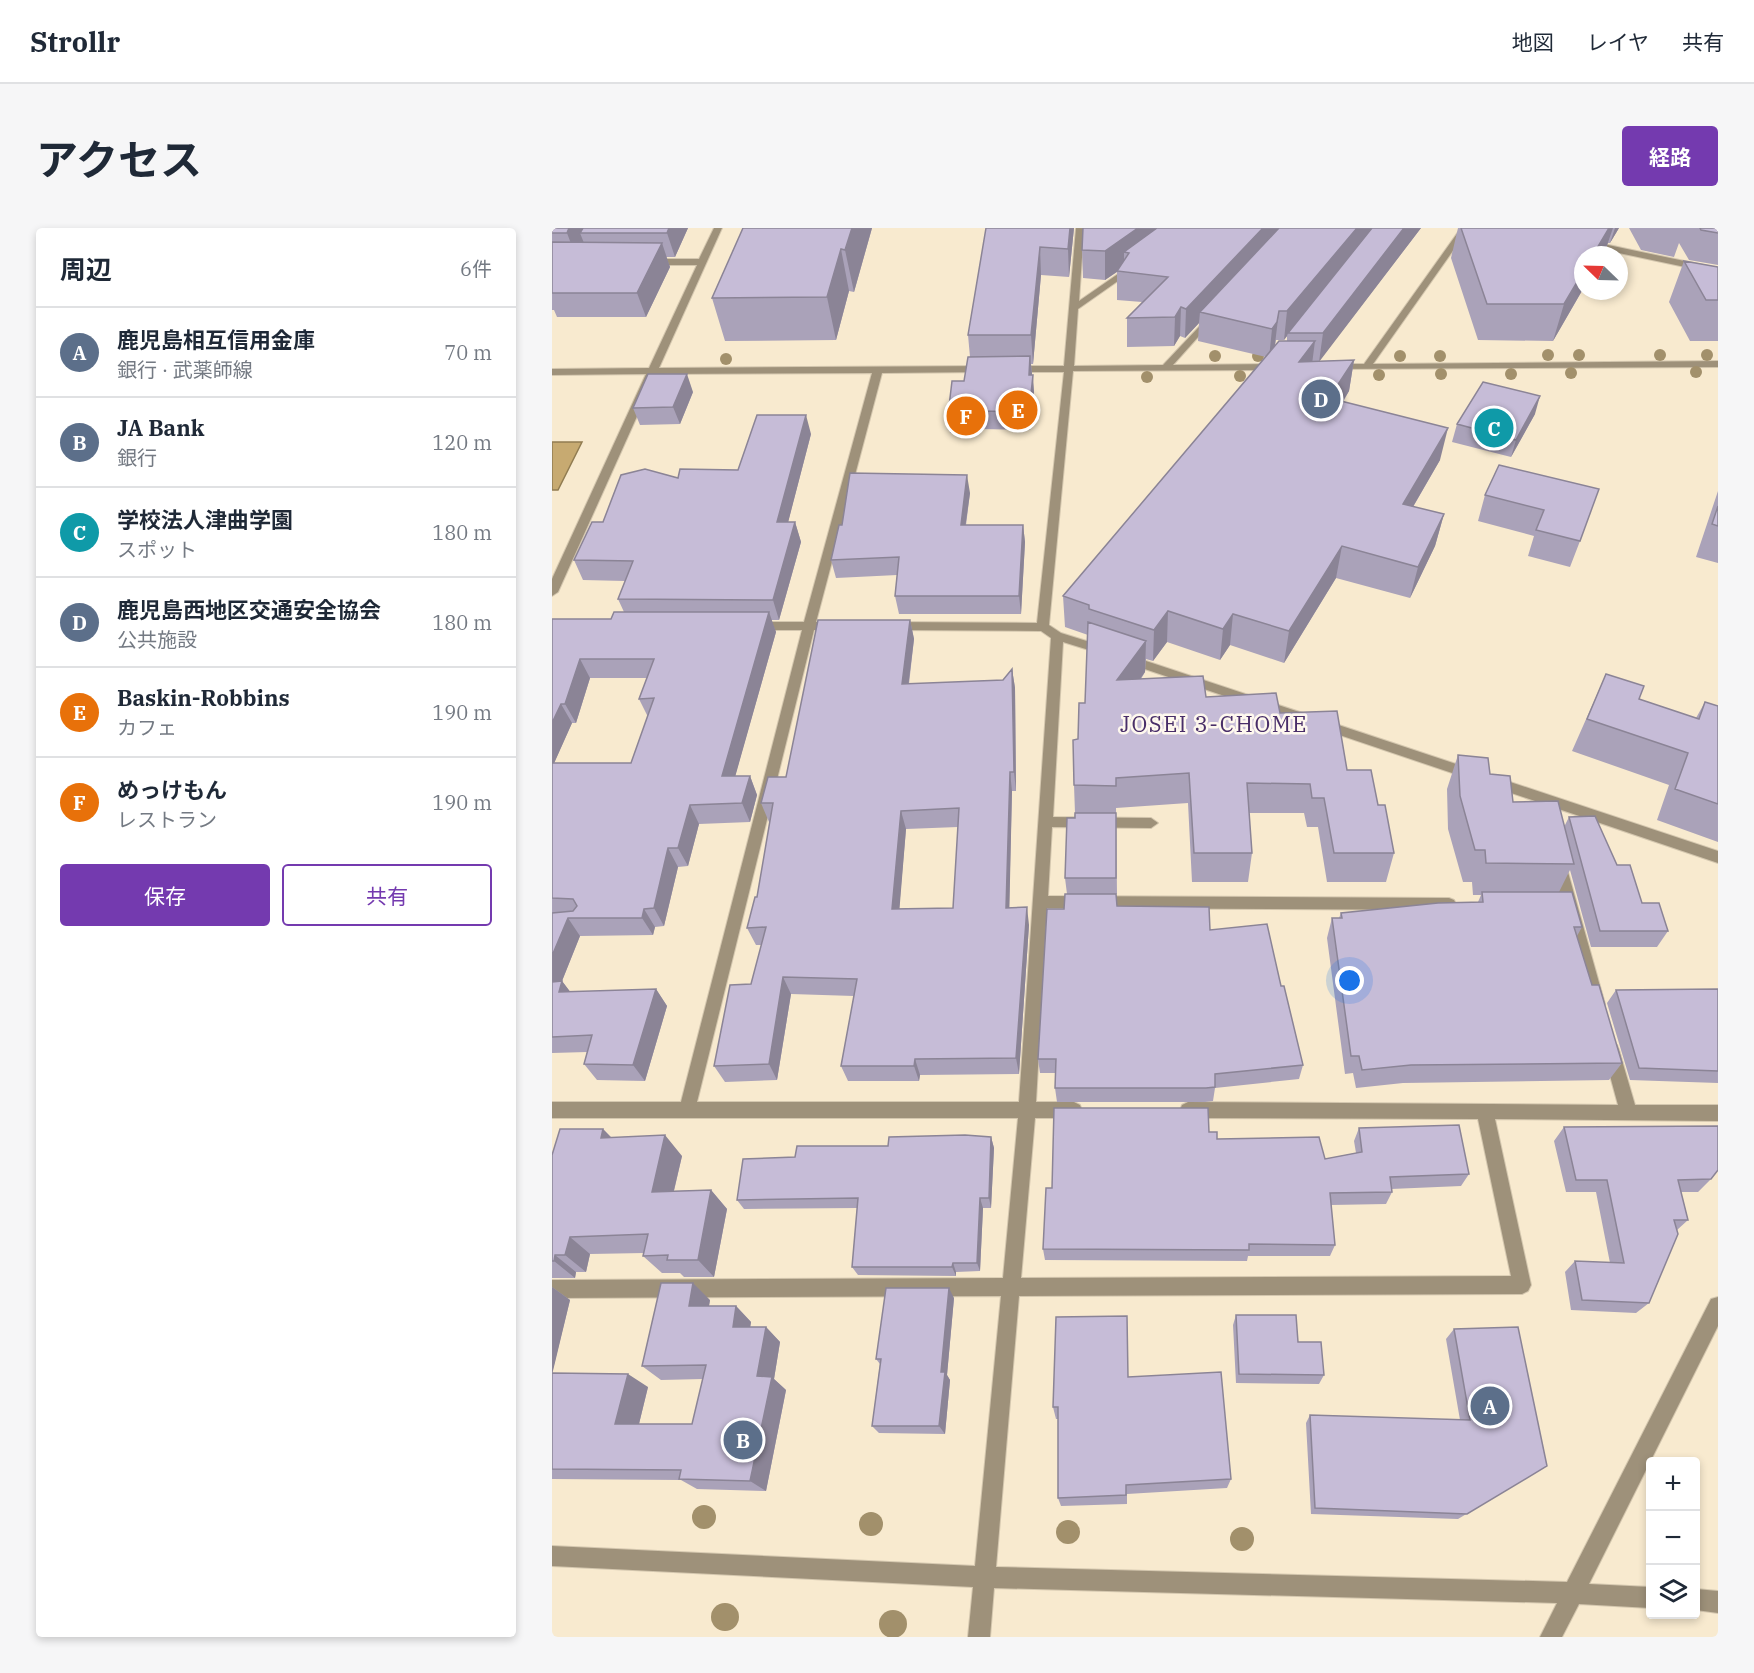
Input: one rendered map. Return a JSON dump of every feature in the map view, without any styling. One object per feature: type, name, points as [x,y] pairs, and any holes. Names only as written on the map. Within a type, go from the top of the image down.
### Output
[{"type":"street","points":[[552,592],[718,228]]},
{"type":"street","points":[[979,1637],[1026,1110],[1041,903],[1050,631],[1080,228]]},
{"type":"street","points":[[1367,366],[1465,228]]},
{"type":"street","points":[[1582,242],[1718,271]]},
{"type":"street","points":[[1680,255],[1685,264]]},
{"type":"street","points":[[635,262],[702,262]]},
{"type":"street","points":[[1074,308],[1141,262]]},
{"type":"street","points":[[1166,367],[1217,310]]},
{"type":"street","points":[[1005,369],[1273,363],[1292,367]]},
{"type":"street","points":[[1324,367],[1718,364]]},
{"type":"street","points":[[687,1111],[809,626],[878,369]]},
{"type":"street","points":[[552,372],[993,369]]},
{"type":"street","points":[[739,626],[856,626]]},
{"type":"street","points":[[879,626],[1050,631],[1718,857]]},
{"type":"street","points":[[1544,797],[1548,818]]},
{"type":"street","points":[[1045,822],[1151,823]]},
{"type":"street","points":[[1556,851],[1563,904],[1600,1014]]},
{"type":"street","points":[[1041,903],[1461,904]]},
{"type":"street","points":[[1607,1036],[1629,1113]]},
{"type":"street","points":[[552,1110],[1085,1110]]},
{"type":"street","points":[[1167,1110],[1718,1113]]},
{"type":"street","points":[[552,1288],[1522,1285],[1485,1112]]},
{"type":"street","points":[[1551,1637],[1718,1306]]},
{"type":"street","points":[[552,1556],[984,1577],[1572,1593],[1646,1598]]},
{"type":"street","points":[[1700,1600],[1718,1602]]},
{"type":"shaded area","points":[[552,442],[582,442],[558,490],[552,490]]},
{"type":"building","points":[[552,228],[569,228],[567,233],[552,233]]},
{"type":"building","points":[[583,228],[669,228],[667,233],[580,233]]},
{"type":"building","points":[[743,228],[852,228],[845,250],[841,249],[827,297],[712,298]]},
{"type":"building","points":[[986,228],[1070,228],[1068,249],[1040,247],[1031,335],[968,335]]},
{"type":"building","points":[[1083,228],[1138,228],[1105,251],[1082,250]]},
{"type":"building","points":[[1157,228],[1263,228],[1186,309],[1181,307],[1175,317],[1127,318],[1168,277],[1117,271],[1129,253],[1124,252]]},
{"type":"building","points":[[1279,228],[1357,228],[1287,311],[1279,311],[1277,322],[1272,329],[1200,312]]},
{"type":"building","points":[[1372,228],[1404,228],[1323,333],[1288,333]]},
{"type":"building","points":[[1461,228],[1609,228],[1598,246],[1574,246],[1574,287],[1564,304],[1487,304]]},
{"type":"building","points":[[1700,228],[1718,228],[1718,233],[1701,230]]},
{"type":"building","points":[[552,242],[662,243],[637,293],[552,293]]},
{"type":"building","points":[[1684,261],[1718,267],[1718,300],[1706,300]]},
{"type":"building","points":[[1279,341],[1315,341],[1299,362],[1354,360],[1329,398],[1448,428],[1403,504],[1444,514],[1418,567],[1342,546],[1289,631],[1233,614],[1223,629],[1168,611],[1154,630],[1089,609],[1089,605],[1063,596]]},
{"type":"building","points":[[1030,356],[1029,375],[1033,375],[1029,412],[978,411],[978,415],[948,415],[952,381],[964,381],[968,357]]},
{"type":"building","points":[[648,374],[687,374],[673,407],[633,408]]},
{"type":"building","points":[[1483,382],[1540,396],[1516,440],[1457,424]]},
{"type":"building","points":[[757,415],[806,415],[777,522],[795,522],[773,600],[618,599],[633,561],[574,560],[592,522],[603,522],[621,475],[645,469],[678,478],[680,469],[738,470]]},
{"type":"building","points":[[1499,465],[1599,489],[1580,541],[1536,530],[1544,510],[1485,495]]},
{"type":"building","points":[[850,473],[967,475],[961,525],[1023,525],[1019,596],[895,596],[899,557],[831,560],[839,525],[842,525]]},
{"type":"building","points":[[1718,506],[1718,526],[1712,524]]},
{"type":"building","points":[[614,612],[769,612],[722,776],[750,776],[742,803],[690,805],[678,848],[668,848],[654,908],[644,909],[642,918],[568,918],[552,956],[552,913],[573,911],[577,906],[573,899],[552,898],[552,763],[631,763],[654,698],[639,699],[654,659],[580,659],[565,704],[561,704],[552,723],[552,619],[611,619]]},
{"type":"building","points":[[818,620],[910,620],[902,684],[1003,680],[1012,669],[1014,772],[1010,772],[1006,908],[1027,907],[1016,1058],[915,1059],[914,1066],[841,1066],[857,979],[783,977],[769,1064],[714,1066],[730,985],[751,984],[766,927],[747,928],[755,897],[757,897],[773,803],[761,803],[768,777],[786,777]],"holes":[[[959,808],[953,908],[892,909],[901,811]]]},
{"type":"building","points":[[1088,622],[1146,641],[1117,680],[1203,676],[1206,697],[1276,693],[1280,713],[1337,711],[1347,770],[1371,770],[1378,805],[1385,805],[1394,853],[1334,853],[1324,798],[1312,798],[1310,784],[1247,783],[1252,853],[1194,853],[1189,773],[1116,778],[1116,786],[1074,785],[1073,740],[1078,739],[1079,703],[1085,703]]},
{"type":"building","points":[[1606,674],[1644,686],[1639,699],[1699,719],[1705,702],[1718,706],[1718,804],[1675,789],[1688,753],[1587,719]]},
{"type":"building","points":[[1458,755],[1488,758],[1490,774],[1510,776],[1513,802],[1558,801],[1574,864],[1486,863],[1485,850],[1475,850],[1460,796]]},
{"type":"building","points":[[1075,813],[1116,813],[1116,878],[1065,878],[1067,818],[1075,818]]},
{"type":"building","points":[[1595,816],[1617,865],[1630,865],[1642,903],[1659,903],[1668,931],[1600,931],[1569,817]]},
{"type":"building","points":[[1482,892],[1572,892],[1582,927],[1574,927],[1592,985],[1599,985],[1622,1063],[1411,1065],[1362,1070],[1359,1056],[1351,1056],[1332,918],[1342,918],[1341,913],[1438,903],[1483,902]]},
{"type":"building","points":[[1065,894],[1116,894],[1117,906],[1209,907],[1210,930],[1267,924],[1303,1065],[1215,1074],[1215,1087],[1206,1088],[1055,1088],[1056,1059],[1038,1059],[1047,909],[1064,909]]},
{"type":"building","points":[[562,981],[559,992],[656,989],[633,1065],[584,1064],[592,1035],[552,1037],[552,982]]},
{"type":"building","points":[[1718,989],[1718,1071],[1639,1068],[1616,990]]},
{"type":"building","points":[[1054,1108],[1208,1108],[1209,1132],[1217,1132],[1217,1139],[1319,1137],[1325,1159],[1362,1152],[1359,1128],[1459,1125],[1469,1174],[1390,1177],[1392,1192],[1330,1193],[1335,1245],[1249,1244],[1249,1250],[1043,1249],[1046,1188],[1052,1188]]},
{"type":"building","points":[[1718,1126],[1718,1170],[1711,1179],[1678,1180],[1688,1220],[1674,1220],[1678,1234],[1649,1303],[1582,1300],[1575,1261],[1624,1263],[1607,1180],[1576,1180],[1564,1127]]},
{"type":"building","points":[[560,1129],[603,1129],[601,1138],[665,1135],[652,1192],[711,1190],[698,1260],[667,1260],[668,1255],[643,1256],[648,1234],[570,1237],[565,1255],[555,1255],[552,1261],[552,1155]]},
{"type":"building","points":[[965,1135],[991,1137],[989,1198],[980,1198],[977,1263],[953,1263],[952,1267],[852,1267],[858,1198],[737,1200],[743,1159],[795,1157],[797,1146],[888,1146],[889,1137]]},
{"type":"building","points":[[661,1283],[693,1283],[689,1306],[736,1306],[733,1327],[766,1327],[757,1376],[772,1377],[750,1481],[679,1479],[681,1470],[552,1469],[552,1373],[628,1374],[615,1424],[692,1424],[706,1365],[642,1366]]},
{"type":"building","points":[[886,1288],[949,1288],[941,1372],[945,1372],[939,1426],[872,1426],[881,1359],[876,1359]]},
{"type":"building","points":[[1236,1315],[1296,1315],[1298,1342],[1321,1342],[1324,1375],[1239,1374]]},
{"type":"building","points":[[1127,1316],[1128,1377],[1221,1372],[1231,1479],[1126,1485],[1126,1495],[1058,1498],[1058,1407],[1053,1407],[1056,1317]]},
{"type":"building","points":[[1518,1327],[1547,1466],[1467,1514],[1315,1508],[1310,1415],[1470,1420],[1454,1329]]},
{"type":"place","name":"鹿児島西地区交通安全協会","points":[[1321,399]]},
{"type":"place","name":"Baskin-Robbins","points":[[1018,410]]},
{"type":"place","name":"めっけもん","points":[[966,416]]},
{"type":"place","name":"学校法人津曲学園","points":[[1494,428]]},
{"type":"place","name":"鹿児島相互信用金庫","points":[[1490,1406]]},
{"type":"place","name":"JA Bank","points":[[743,1440]]},
{"type":"district","name":"JOSEI 3-CHOME","points":[[1214,723]]}]
